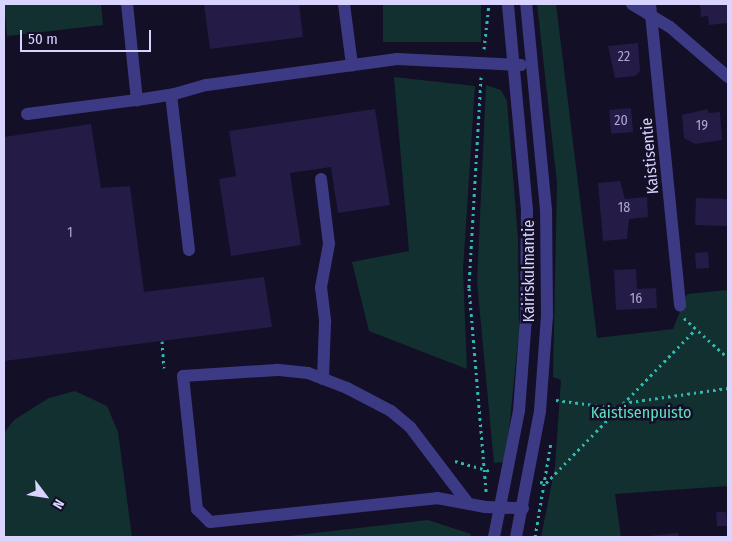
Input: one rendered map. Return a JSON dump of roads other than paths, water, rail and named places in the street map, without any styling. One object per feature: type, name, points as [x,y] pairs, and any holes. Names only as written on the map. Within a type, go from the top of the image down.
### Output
[{"type":"street","points":[[127,4],[137,100]]},
{"type":"street","points":[[344,4],[352,65]]},
{"type":"street","name":"Kairiskulmantie","points":[[494,537],[519,411],[526,317],[527,210],[512,64],[508,4]]},
{"type":"street","name":"Kairiskulmantie","points":[[516,537],[540,411],[547,316],[546,210],[526,4]]},
{"type":"street","points":[[632,4],[651,8],[728,77]]},
{"type":"street","name":"Kaistisentie","points":[[651,8],[680,306]]},
{"type":"street","points":[[28,114],[137,100],[174,94],[207,85],[397,59],[531,64]]},
{"type":"street","points":[[174,94],[189,250]]},
{"type":"street","points":[[320,179],[328,244],[321,287],[325,322],[323,379]]},
{"type":"street","points":[[467,502],[430,455],[391,411],[323,379],[277,370],[183,376],[197,509],[210,522],[437,498],[467,502],[485,507],[523,508]]},
{"type":"park label","name":"Kaistisenpuisto","points":[[641,413]]}]
